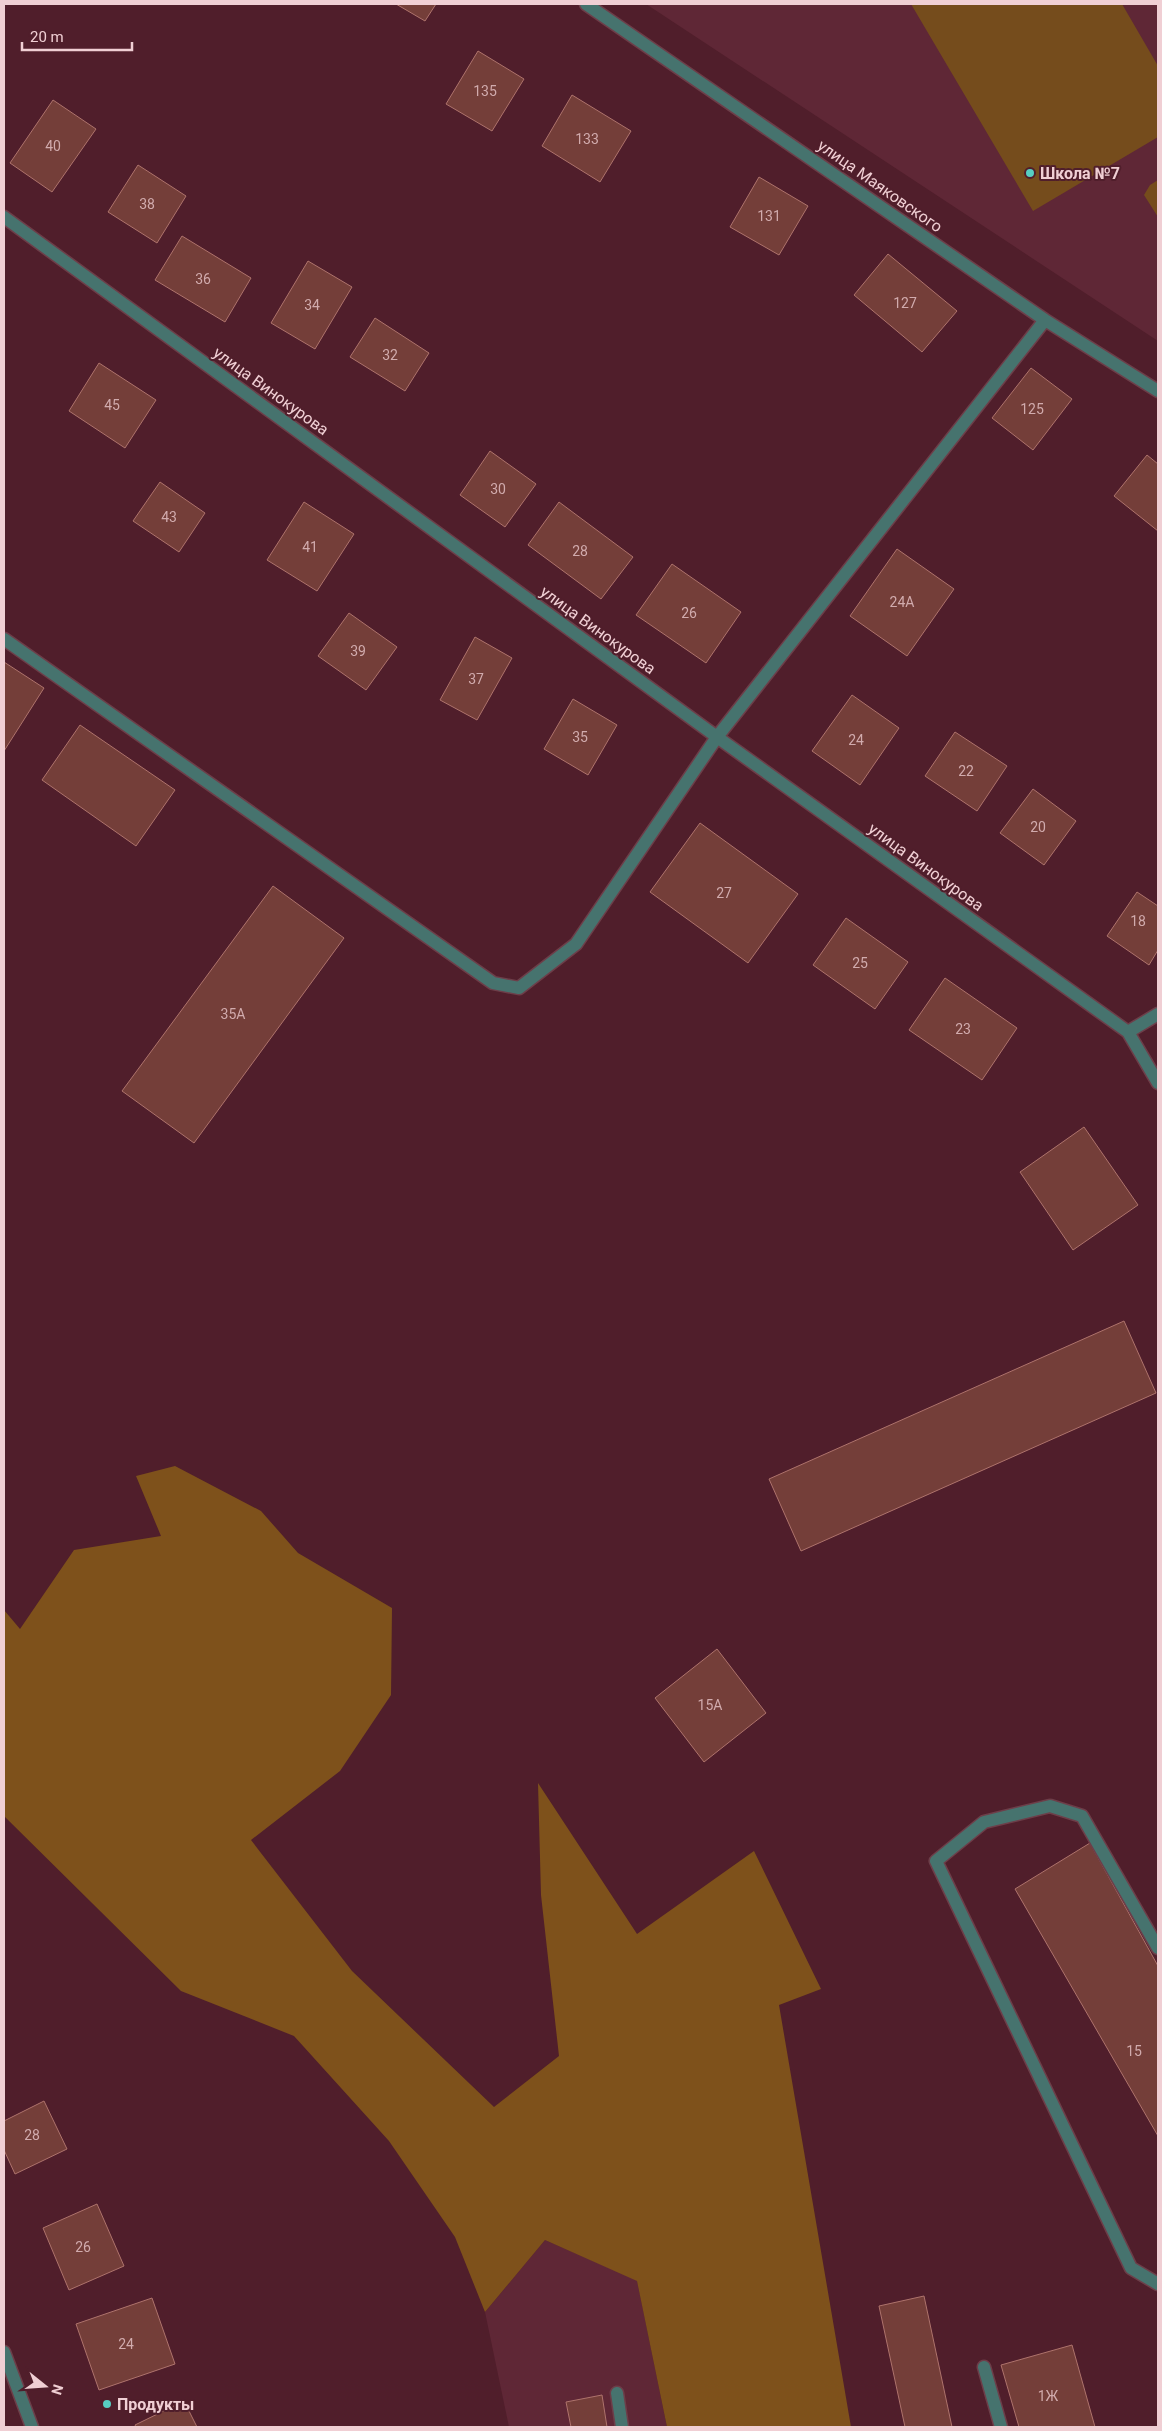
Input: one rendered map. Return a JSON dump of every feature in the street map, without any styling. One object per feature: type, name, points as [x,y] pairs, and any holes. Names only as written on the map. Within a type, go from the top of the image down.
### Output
[{"type":"street","name":"улица Маяковского","points":[[586,4],[1045,320],[1158,392]]},
{"type":"street","name":"улица Винокурова","points":[[4,216],[717,736],[1128,1032],[1158,1083]]},
{"type":"street","points":[[4,639],[493,983],[519,988],[576,944],[717,736],[1045,320]]},
{"type":"street","points":[[1128,1032],[1158,1014]]},
{"type":"street","points":[[1158,1948],[1082,1816],[1050,1806],[984,1822],[936,1861],[1131,2268],[1158,2284]]},
{"type":"street","points":[[4,2352],[32,2427]]},
{"type":"street","points":[[984,2367],[1001,2427]]},
{"type":"street","points":[[617,2394],[622,2427]]},
{"type":"shaded area","name":"Школа №7","points":[[646,4],[1158,4],[1158,341]]},
{"type":"shaded area","points":[[911,4],[1122,4],[1158,66],[1158,137],[1033,211]]},
{"type":"shaded area","points":[[1158,180],[1158,217],[1144,195],[1150,185]]},
{"type":"shaded area","points":[[175,1466],[261,1511],[298,1553],[392,1608],[391,1695],[340,1771],[251,1840],[352,1971],[494,2107],[559,2056],[541,1895],[538,1783],[637,1934],[754,1851],[821,1989],[779,2005],[851,2427],[667,2427],[637,2281],[545,2240],[485,2312],[455,2237],[389,2141],[294,2036],[181,1991],[4,1816],[4,1610],[20,1629],[74,1550],[161,1536],[136,1476]]},
{"type":"shaded area","points":[[545,2240],[637,2280],[667,2427],[509,2427],[485,2312]]},
{"type":"building","points":[[396,4],[436,4],[425,21]]},
{"type":"building","points":[[478,51],[524,79],[492,131],[446,104]]},
{"type":"building","points":[[572,95],[631,131],[600,182],[542,146]]},
{"type":"building","points":[[53,100],[96,129],[52,192],[10,163]]},
{"type":"building","points":[[138,165],[186,196],[157,243],[108,212]]},
{"type":"building","points":[[759,177],[808,206],[779,255],[730,227]]},
{"type":"building","points":[[182,236],[251,278],[225,322],[155,280]]},
{"type":"building","points":[[888,254],[957,311],[922,352],[854,295]]},
{"type":"building","points":[[308,261],[352,287],[315,349],[271,323]]},
{"type":"building","points":[[375,318],[429,353],[405,391],[350,357]]},
{"type":"building","points":[[99,363],[156,400],[125,448],[69,411]]},
{"type":"building","points":[[1031,368],[1072,399],[1033,450],[992,418]]},
{"type":"building","points":[[490,451],[536,484],[505,527],[460,495]]},
{"type":"building","points":[[1147,455],[1158,464],[1158,531],[1114,496]]},
{"type":"building","points":[[160,482],[205,513],[179,552],[133,521]]},
{"type":"building","points":[[304,502],[354,534],[317,591],[267,560]]},
{"type":"building","points":[[559,502],[633,557],[601,599],[528,545]]},
{"type":"building","points":[[897,549],[954,589],[907,656],[850,616]]},
{"type":"building","points":[[672,564],[741,612],[706,663],[636,615]]},
{"type":"building","points":[[349,613],[397,647],[366,690],[318,656]]},
{"type":"building","points":[[475,637],[512,658],[477,720],[440,700]]},
{"type":"building","points":[[4,662],[44,688],[4,751]]},
{"type":"building","points":[[852,695],[899,728],[860,785],[812,751]]},
{"type":"building","points":[[573,699],[617,725],[588,775],[544,749]]},
{"type":"building","points":[[80,725],[175,790],[136,846],[42,780]]},
{"type":"building","points":[[955,732],[1007,766],[977,811],[925,776]]},
{"type":"building","points":[[1033,789],[1076,821],[1044,865],[1000,833]]},
{"type":"building","points":[[700,823],[798,894],[748,963],[650,892]]},
{"type":"building","points":[[273,886],[344,938],[194,1143],[122,1091]]},
{"type":"building","points":[[1137,892],[1158,906],[1158,950],[1149,965],[1107,936]]},
{"type":"building","points":[[846,918],[908,962],[875,1009],[813,965]]},
{"type":"building","points":[[945,978],[1017,1028],[982,1080],[909,1030]]},
{"type":"building","points":[[1084,1127],[1138,1205],[1073,1250],[1020,1172]]},
{"type":"building","points":[[1124,1321],[1156,1393],[801,1551],[769,1479]]},
{"type":"building","points":[[717,1649],[766,1713],[704,1762],[655,1698]]},
{"type":"building","points":[[1090,1843],[1158,1966],[1158,2136],[1015,1889]]},
{"type":"building","points":[[44,2101],[67,2149],[15,2174],[4,2150],[4,2121]]},
{"type":"building","points":[[97,2204],[124,2266],[69,2290],[43,2228]]},
{"type":"building","points":[[924,2296],[952,2427],[905,2427],[879,2306]]},
{"type":"building","points":[[152,2298],[175,2364],[99,2390],[76,2324]]},
{"type":"building","points":[[1072,2345],[1095,2427],[1019,2427],[1001,2365]]},
{"type":"building","points":[[602,2395],[607,2427],[571,2427],[566,2402]]},
{"type":"building","points":[[184,2401],[197,2427],[136,2427],[135,2425]]},
{"type":"place","name":"Школа №7","points":[[1030,173]]},
{"type":"place","name":"Продукты","points":[[107,2404]]}]
